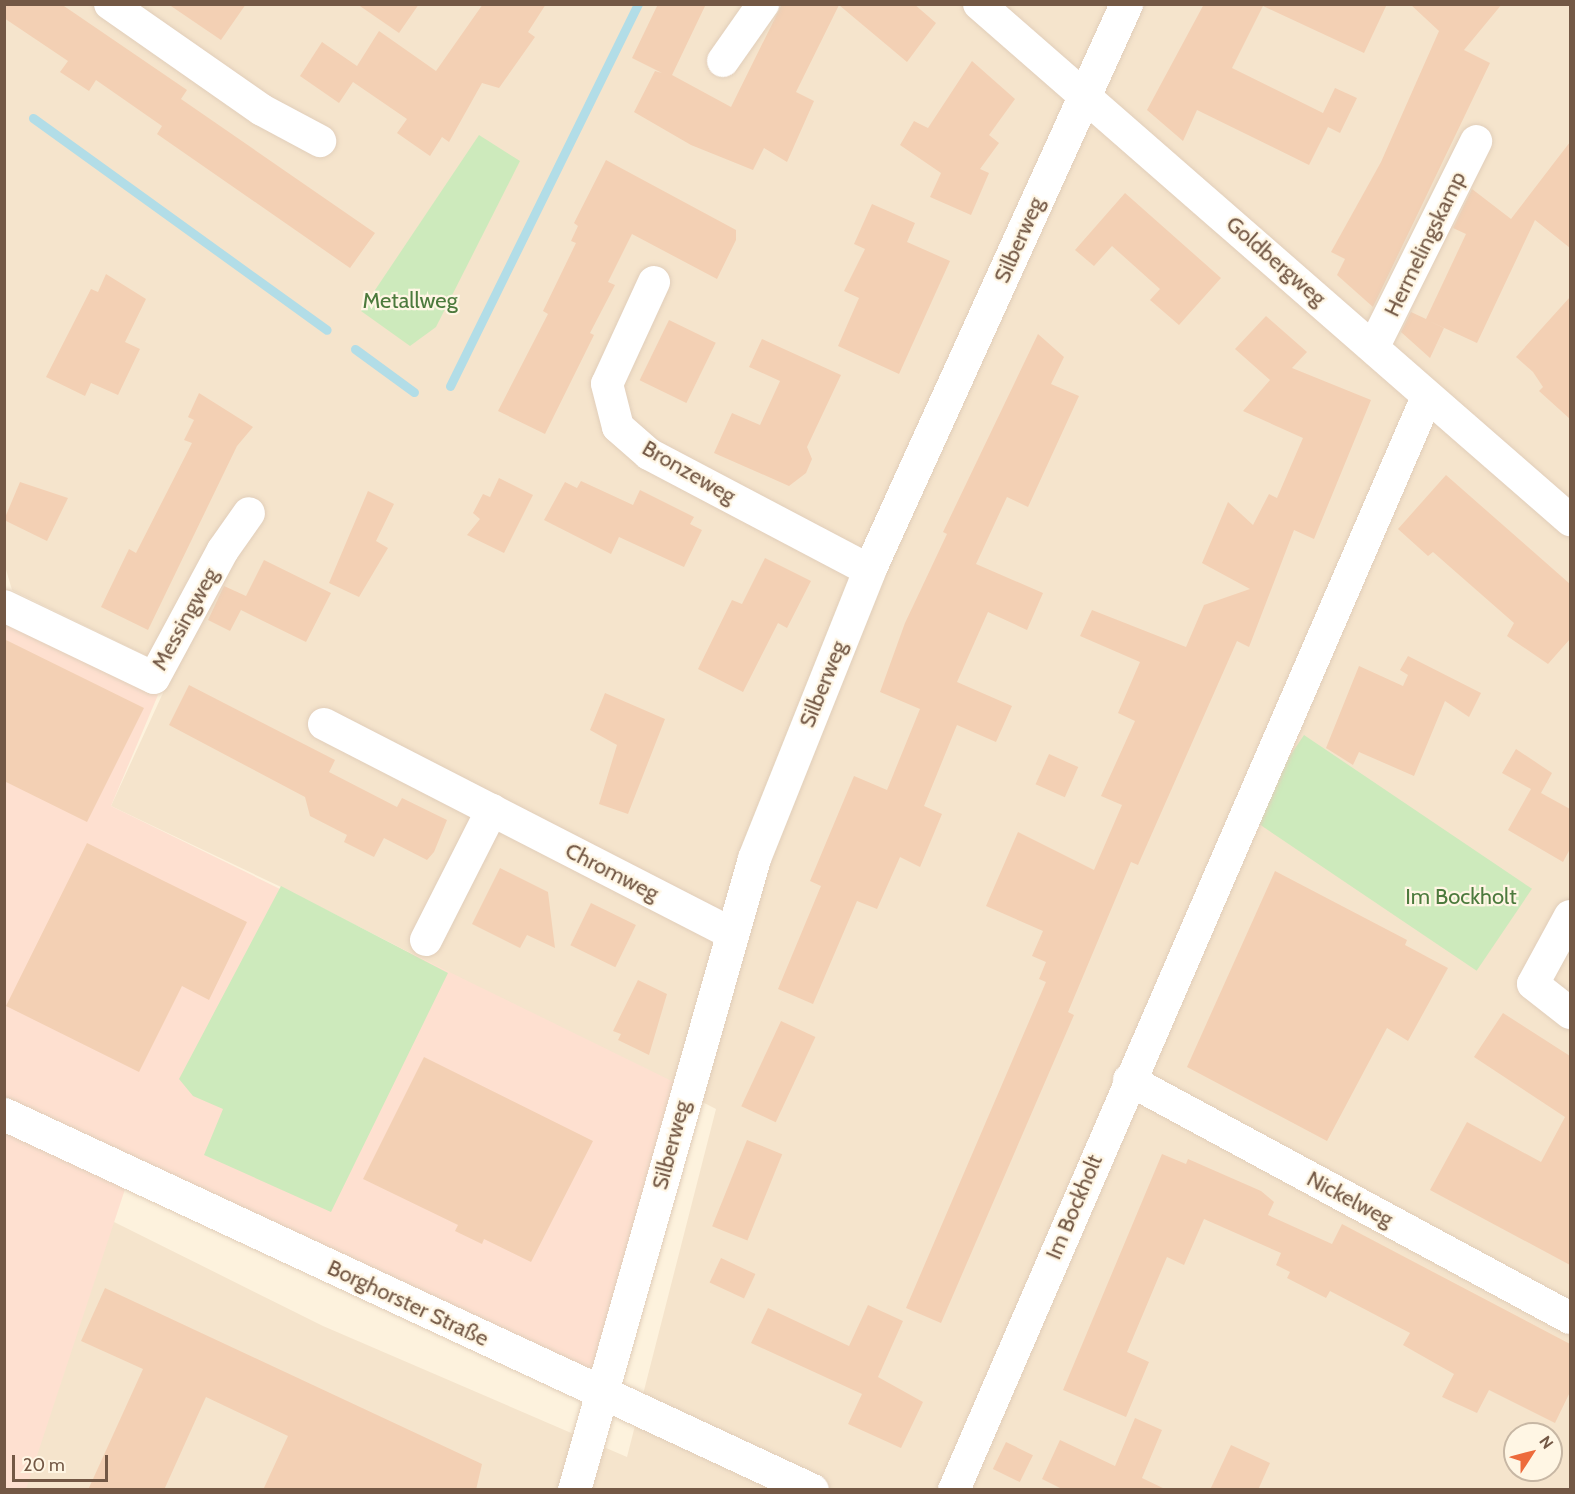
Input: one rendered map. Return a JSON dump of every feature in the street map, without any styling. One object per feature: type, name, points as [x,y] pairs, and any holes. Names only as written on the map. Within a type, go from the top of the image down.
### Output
[{"type":"street","points":[[110,4],[262,110],[321,141]]},
{"type":"street","points":[[723,61],[763,4]]},
{"type":"street","name":"Goldbergweg","points":[[979,4],[1374,346],[1428,397],[1570,520]]},
{"type":"street","name":"Silberweg","points":[[574,1490],[754,858],[868,570],[1126,4]]},
{"type":"street","name":"Hermelingskamp","points":[[1374,346],[1476,141]]},
{"type":"street","name":"Bronzeweg","points":[[654,282],[607,384],[618,427],[649,454],[868,570]]},
{"type":"street","name":"Im Bockholt","points":[[954,1490],[1129,1080],[1428,397]]},
{"type":"street","name":"Messingweg","points":[[4,606],[154,678],[223,550],[249,513]]},
{"type":"street","name":"Chromweg","points":[[324,724],[732,934]]},
{"type":"street","points":[[426,940],[492,810]]},
{"type":"street","points":[[1570,916],[1533,984],[1570,1013]]},
{"type":"street","name":"Nickelweg","points":[[1129,1080],[1570,1318]]},
{"type":"street","name":"Borghorster Straße","points":[[4,1114],[601,1394],[812,1490]]},
{"type":"shaded area","points":[[5,5],[1570,5],[1570,1489],[5,1490],[88,1209],[323,1326],[627,1457],[716,1109],[281,887],[111,806],[174,669],[12,590],[5,566]]},
{"type":"shaded area","points":[[4,608],[158,695],[111,806],[686,1088],[601,1394],[131,1171],[26,1489],[5,1489]]},
{"type":"green space","name":"Metallweg","points":[[479,135],[520,161],[436,327],[410,346],[361,311]]},
{"type":"green space","name":"Im Bockholt","points":[[1304,735],[1532,889],[1477,971],[1249,817]]},
{"type":"green space","points":[[281,886],[448,973],[331,1212],[204,1155],[223,1109],[193,1096],[179,1079]]},
{"type":"building","points":[[4,4],[61,4],[187,90],[181,99],[375,233],[350,268],[157,134],[162,126],[96,80],[89,91],[60,72],[68,61],[4,18]]},
{"type":"building","points":[[168,4],[246,4],[221,40]]},
{"type":"building","points":[[357,4],[419,4],[399,33]]},
{"type":"building","points":[[483,4],[546,4],[528,32],[535,37],[499,88],[482,83],[449,142],[442,137],[430,156],[397,133],[407,119],[353,82],[339,103],[300,76],[322,42],[357,66],[379,31],[436,71]]},
{"type":"building","points":[[658,4],[706,4],[672,75],[731,107],[782,4],[914,4],[936,23],[907,62],[839,5],[796,92],[814,101],[787,162],[764,148],[753,170],[691,145],[634,112],[655,71],[662,73],[632,58]]},
{"type":"building","points":[[1204,4],[1387,4],[1364,53],[1263,6],[1232,68],[1323,113],[1335,88],[1357,98],[1340,133],[1328,127],[1309,165],[1197,110],[1183,141],[1147,110]]},
{"type":"building","points":[[1410,4],[1502,4],[1464,50],[1490,63],[1373,307],[1337,275],[1345,259],[1331,252],[1381,162],[1439,31]]},
{"type":"building","points":[[972,61],[1015,99],[989,135],[999,143],[980,169],[989,173],[971,215],[930,197],[941,173],[900,145],[914,121],[928,128]]},
{"type":"building","points":[[1570,142],[1570,248],[1535,220],[1477,343],[1427,320],[1444,328],[1430,358],[1401,332],[1411,312],[1426,319],[1466,234],[1453,228],[1472,189],[1511,219]]},
{"type":"building","points":[[606,160],[736,230],[736,240],[717,279],[632,234],[608,282],[615,285],[590,333],[594,335],[545,434],[498,411],[548,314],[543,311],[576,243],[571,241],[578,226],[574,223]]},
{"type":"building","points":[[1125,193],[1221,278],[1179,325],[1150,300],[1160,289],[1112,246],[1094,266],[1075,250]]},
{"type":"building","points":[[872,204],[915,223],[907,242],[950,261],[899,374],[838,346],[859,298],[844,291],[865,249],[854,244]]},
{"type":"building","points":[[106,274],[146,299],[125,342],[140,349],[118,395],[91,383],[85,396],[46,377],[91,289],[98,292]]},
{"type":"building","points":[[1570,297],[1570,419],[1539,391],[1543,387],[1533,372],[1516,357]]},
{"type":"building","points":[[1266,316],[1307,352],[1292,368],[1371,400],[1314,539],[1294,530],[1249,647],[1237,641],[1138,865],[1131,862],[1068,1012],[1074,1015],[941,1323],[906,1308],[1046,982],[1039,979],[1046,962],[1032,956],[1043,931],[986,906],[1018,832],[1094,870],[1122,805],[1101,796],[1135,721],[1118,713],[1140,662],[1080,636],[1092,610],[1186,647],[1204,605],[1250,589],[1202,563],[1228,502],[1253,525],[1269,494],[1277,498],[1303,438],[1243,411],[1270,380],[1235,349]]},
{"type":"building","points":[[669,320],[716,343],[686,403],[640,380]]},
{"type":"building","points":[[1038,334],[1064,357],[1051,384],[1079,396],[1028,507],[1007,497],[976,564],[1043,593],[1027,630],[988,612],[957,682],[1012,706],[996,742],[957,725],[924,806],[942,814],[920,867],[900,857],[877,909],[857,901],[813,1004],[778,989],[821,886],[810,881],[854,776],[887,790],[920,709],[880,692],[905,623],[947,534],[943,532]]},
{"type":"building","points":[[762,339],[841,375],[807,447],[812,459],[806,473],[789,486],[714,453],[732,413],[760,425],[780,381],[749,367]]},
{"type":"building","points":[[199,393],[253,427],[237,446],[148,630],[101,607],[129,549],[136,553],[192,443],[184,440],[194,420],[188,417]]},
{"type":"building","points":[[1446,475],[1570,584],[1570,639],[1548,664],[1507,636],[1514,623],[1433,552],[1428,556],[1398,529]]},
{"type":"building","points":[[499,478],[533,495],[504,553],[467,535],[480,519],[473,513],[483,494],[490,497]]},
{"type":"building","points":[[581,481],[633,505],[640,490],[694,517],[690,524],[702,530],[684,567],[619,537],[611,554],[544,520],[565,482],[577,488]]},
{"type":"building","points":[[20,482],[68,498],[47,541],[4,520]]},
{"type":"building","points":[[368,491],[394,504],[376,541],[388,548],[359,597],[329,583]]},
{"type":"building","points":[[765,558],[811,581],[787,628],[778,623],[743,692],[698,669],[732,600],[742,604]]},
{"type":"building","points":[[264,560],[331,593],[306,642],[241,610],[230,631],[208,620],[224,586],[246,596]]},
{"type":"building","points":[[4,639],[144,708],[87,822],[4,781]]},
{"type":"building","points":[[1408,656],[1481,693],[1469,717],[1445,701],[1414,776],[1359,752],[1353,765],[1326,748],[1359,666],[1403,686],[1408,675],[1400,670]]},
{"type":"building","points":[[189,685],[335,760],[329,772],[397,807],[402,798],[447,820],[434,852],[427,860],[384,838],[374,857],[344,842],[347,835],[310,816],[305,797],[169,725]]},
{"type":"building","points":[[605,693],[665,719],[628,814],[599,804],[617,745],[590,730]]},
{"type":"building","points":[[1516,749],[1552,773],[1541,793],[1570,809],[1570,849],[1563,862],[1508,830],[1531,789],[1502,773]]},
{"type":"building","points":[[1049,754],[1078,767],[1065,797],[1036,784]]},
{"type":"building","points":[[87,843],[247,922],[209,1000],[182,986],[139,1072],[6,1006]]},
{"type":"building","points":[[500,868],[548,892],[555,948],[527,935],[520,948],[472,924]]},
{"type":"building","points":[[1275,871],[1407,940],[1405,945],[1448,968],[1408,1041],[1387,1028],[1327,1141],[1187,1067]]},
{"type":"building","points":[[591,903],[636,925],[615,967],[570,945]]},
{"type":"building","points":[[638,980],[667,994],[649,1055],[618,1040],[621,1034],[613,1031]]},
{"type":"building","points":[[1503,1013],[1570,1056],[1570,1265],[1430,1190],[1467,1122],[1541,1162],[1565,1117],[1474,1057]]},
{"type":"building","points":[[781,1021],[815,1037],[776,1122],[741,1106]]},
{"type":"building","points":[[424,1057],[593,1141],[531,1262],[484,1239],[482,1244],[455,1231],[458,1225],[363,1179]]},
{"type":"building","points":[[747,1140],[782,1154],[747,1240],[712,1226]]},
{"type":"building","points":[[1162,1154],[1186,1164],[1188,1159],[1261,1191],[1274,1202],[1268,1215],[1332,1244],[1342,1224],[1570,1344],[1570,1392],[1555,1422],[1489,1390],[1477,1413],[1442,1397],[1454,1374],[1403,1345],[1410,1333],[1330,1291],[1326,1298],[1287,1278],[1290,1272],[1276,1265],[1281,1253],[1204,1219],[1184,1265],[1167,1257],[1127,1352],[1149,1362],[1126,1417],[1063,1390]]},
{"type":"building","points":[[721,1258],[755,1274],[744,1299],[710,1282]]},
{"type":"building","points":[[105,1288],[482,1464],[476,1490],[263,1490],[288,1436],[206,1397],[164,1490],[88,1490],[143,1369],[81,1341]]},
{"type":"building","points":[[868,1305],[903,1321],[878,1377],[923,1402],[901,1448],[848,1424],[862,1394],[751,1343],[768,1308],[849,1346]]},
{"type":"building","points":[[1135,1418],[1162,1430],[1142,1478],[1167,1490],[1064,1490],[1042,1479],[1060,1440],[1115,1466]]},
{"type":"building","points":[[1006,1442],[1033,1455],[1020,1482],[993,1469]]},
{"type":"building","points":[[1231,1445],[1270,1463],[1258,1490],[1210,1490]]},
{"type":"waterway","points":[[450,386],[638,4]]},
{"type":"waterway","points":[[33,118],[327,330]]},
{"type":"waterway","points":[[355,349],[414,392]]}]
